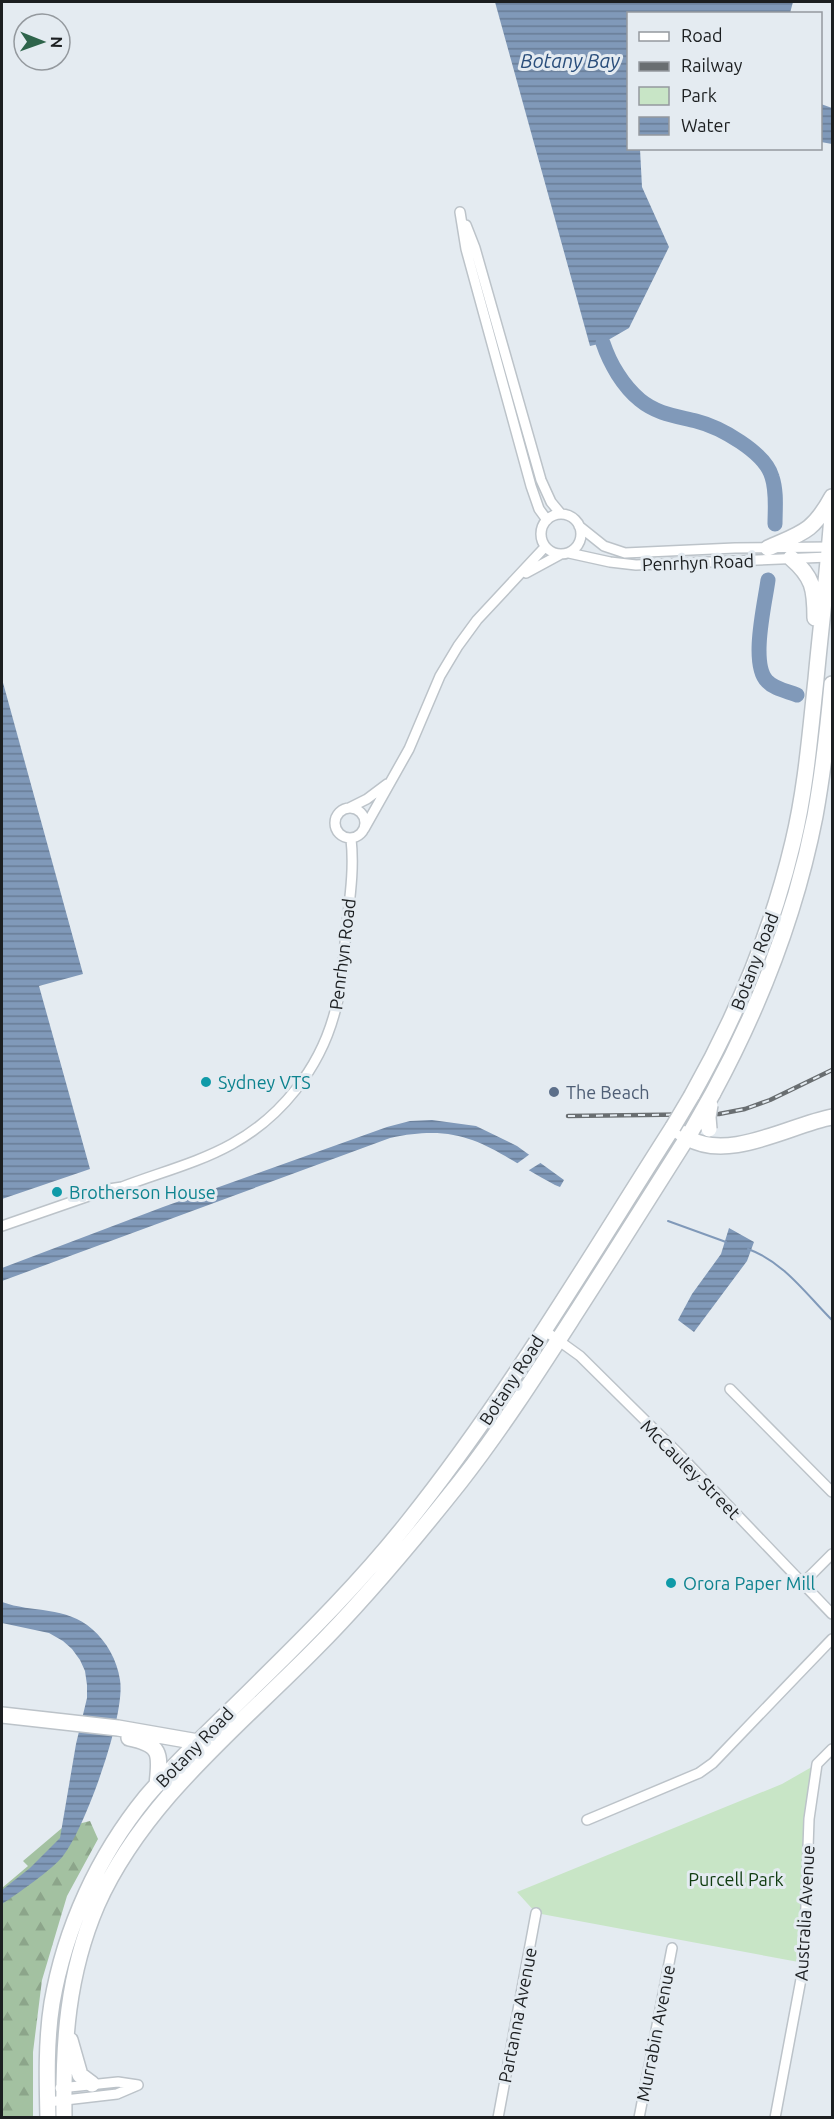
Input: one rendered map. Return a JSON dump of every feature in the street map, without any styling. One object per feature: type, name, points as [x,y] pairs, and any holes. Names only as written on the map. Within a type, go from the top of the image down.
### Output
[{"type":"main road","points":[[768,548],[801,534],[814,525],[832,497]]},
{"type":"main road","name":"Botany Road","points":[[64,2118],[64,2040],[75,1972],[98,1904],[111,1877],[147,1822],[209,1754],[317,1647],[404,1551],[461,1480],[559,1340],[680,1132],[692,1095],[715,1054],[742,997],[774,910],[800,809],[808,758],[831,552],[832,516]]},
{"type":"main road","points":[[791,558],[804,570],[812,582],[815,606],[816,681]]},
{"type":"main road","name":"Botany Road","points":[[48,2118],[52,2003],[75,1919],[110,1848],[141,1803],[157,1785],[324,1617],[406,1524],[488,1416],[680,1132],[712,1093],[739,1043],[765,984],[797,891],[818,795],[832,684]]},
{"type":"main road","points":[[712,1093],[708,1117],[709,1129],[714,1136],[724,1139],[762,1137]]},
{"type":"main road","points":[[680,1132],[699,1143],[723,1146],[744,1144],[832,1117]]},
{"type":"main road","points":[[2,1715],[79,1723],[116,1731],[198,1742],[209,1754]]},
{"type":"main road","points":[[116,1731],[145,1742],[157,1751],[160,1762],[157,1785]]},
{"type":"main road","points":[[67,2016],[77,2068],[80,2075],[92,2084]]},
{"type":"street","points":[[547,520],[538,509],[531,486],[466,249],[460,212],[475,248],[541,480],[551,502],[561,514]]},
{"type":"street","points":[[519,577],[565,554],[580,542],[581,534],[575,520],[561,514],[547,520],[541,534],[545,547],[552,552],[565,554]]},
{"type":"street","name":"Penrhyn Road","points":[[579,526],[604,546],[625,553],[735,548],[831,552]]},
{"type":"street","points":[[389,783],[367,800],[339,813],[335,824],[340,835],[356,837],[364,829],[409,749],[440,676],[458,646],[477,620],[545,547]]},
{"type":"street","name":"Penrhyn Road","points":[[565,554],[636,565],[791,558],[831,552]]},
{"type":"street","points":[[349,808],[362,814],[364,829]]},
{"type":"street","name":"Penrhyn Road","points":[[2,1226],[108,1189],[122,1187],[212,1154],[233,1144],[257,1128],[290,1097],[318,1056],[334,1015],[342,972],[352,875],[351,838]]},
{"type":"street","name":"McCauley Street","points":[[544,1330],[580,1356],[832,1614]]},
{"type":"street","points":[[730,1389],[832,1492]]},
{"type":"street","points":[[803,1583],[832,1554]]},
{"type":"street","points":[[587,1820],[699,1773],[713,1763],[832,1639]]},
{"type":"street","name":"Australia Avenue","points":[[775,2118],[804,1963],[809,1818],[817,1764],[832,1749]]},
{"type":"street","name":"Partanna Avenue","points":[[498,2118],[536,1913]]},
{"type":"street","name":"Murrabin Avenue","points":[[639,2118],[672,1947]]},
{"type":"street","points":[[48,2100],[64,2094],[92,2084],[118,2082],[138,2085],[117,2094],[64,2094]]},
{"type":"green space","name":"Purcell Park","points":[[817,1764],[804,1963],[536,1913],[517,1892],[782,1784]]},
{"type":"green space","points":[[90,1821],[98,1839],[67,1896],[42,1980],[33,2052],[33,2117],[2,2117],[2,1888],[28,1866],[23,1861],[62,1828]]},
{"type":"water","name":"Botany Bay","points":[[495,2],[793,2],[790,12],[627,12],[627,150],[640,150],[642,187],[669,247],[629,328],[603,343],[590,346]]},
{"type":"water","points":[[822,104],[832,108],[832,144],[822,142]]},
{"type":"water","points":[[2,679],[83,974],[39,986],[90,1169],[2,1199]]},
{"type":"water","points":[[432,1120],[476,1126],[517,1146],[564,1180],[560,1187],[555,1185],[478,1142],[460,1136],[440,1133],[390,1138],[2,1281],[2,1268],[163,1207],[387,1127],[410,1121]]},
{"type":"water","points":[[729,1228],[754,1242],[747,1261],[694,1332],[678,1320],[692,1294],[721,1254]]},
{"type":"water","points":[[2,1602],[60,1613],[92,1629],[114,1659],[119,1673],[120,1696],[117,1718],[102,1771],[72,1842],[51,1868],[2,1904],[2,1890],[30,1868],[60,1838],[76,1744],[87,1698],[87,1685],[85,1671],[72,1649],[49,1633],[2,1623]]},
{"type":"pier","points":[[530,1154],[542,1162],[526,1172],[515,1165]]},
{"type":"waterway","points":[[603,343],[618,374],[628,388],[646,405],[717,429],[740,442],[761,459],[768,468],[774,483],[775,524]]},
{"type":"waterway","points":[[768,580],[759,648],[762,673],[773,686],[797,695]]},
{"type":"waterway","points":[[668,1221],[726,1242]]},
{"type":"waterway","points":[[748,1249],[784,1270],[832,1320]]},
{"type":"railway","points":[[568,1116],[719,1114],[745,1109],[770,1100],[832,1070]]},
{"type":"place","name":"Sydney VTS","points":[[206,1082]]},
{"type":"place","name":"The Beach","points":[[554,1092]]},
{"type":"place","name":"Brotherson House","points":[[57,1192]]},
{"type":"place","name":"Orora Paper Mill","points":[[671,1583]]}]
